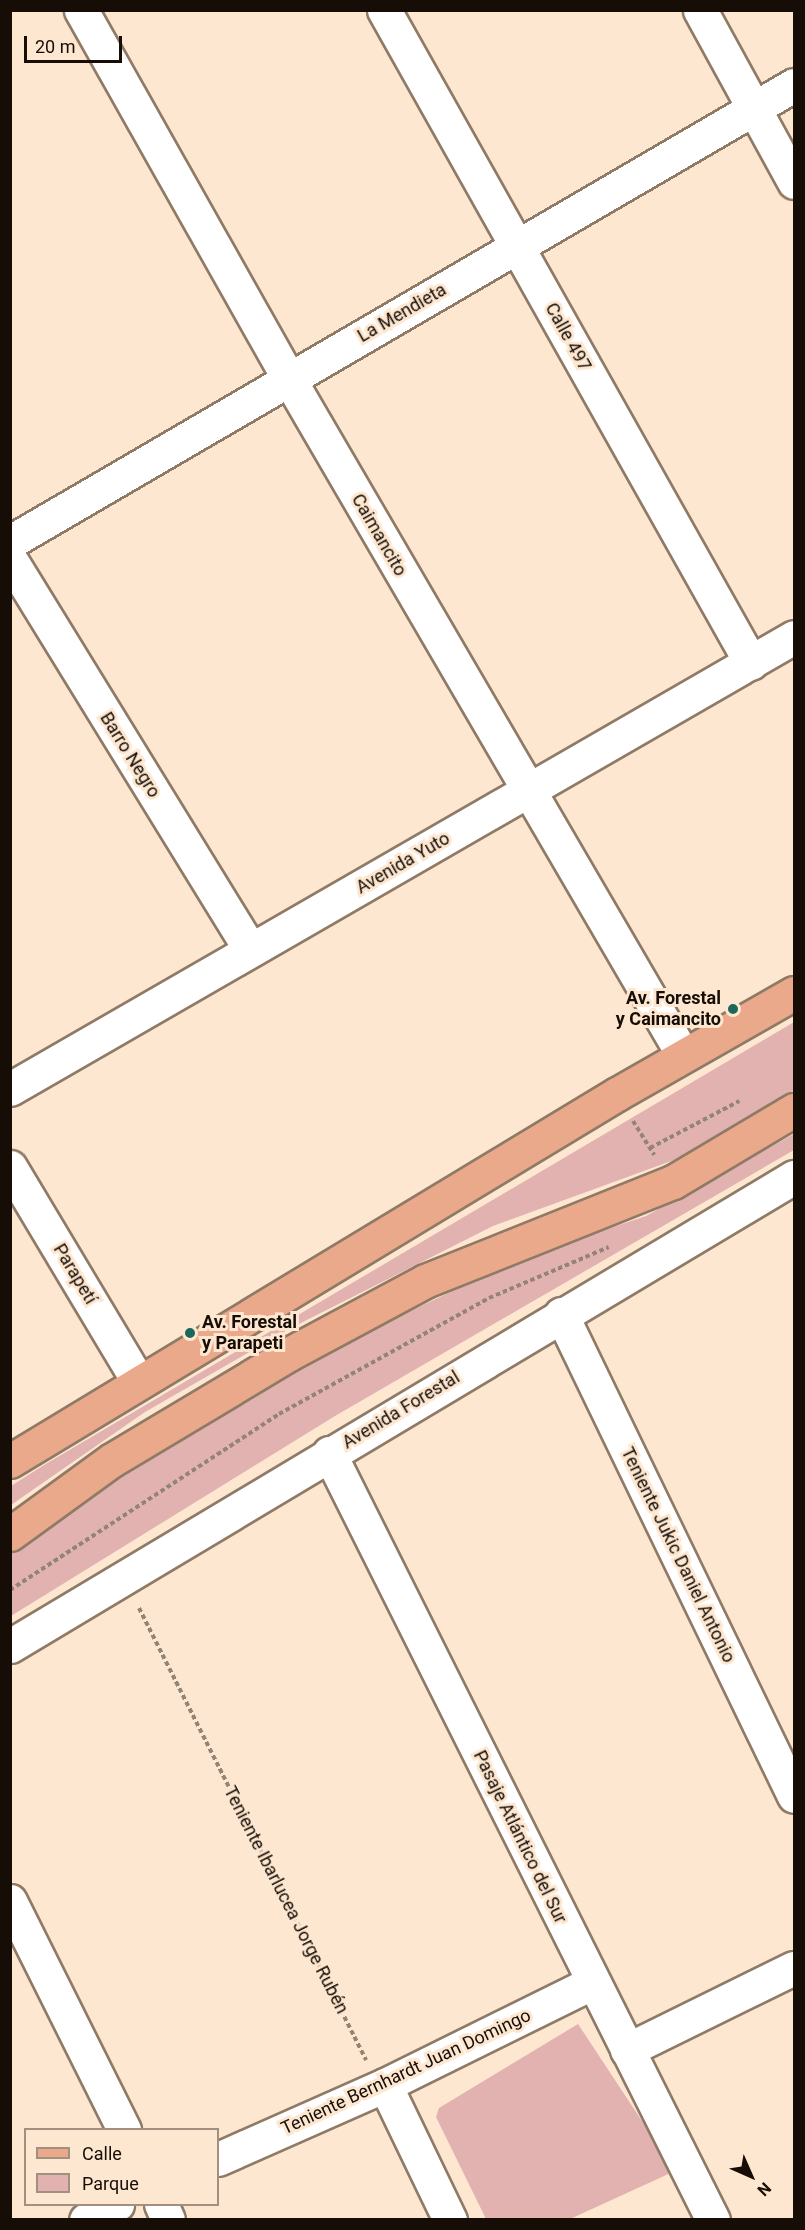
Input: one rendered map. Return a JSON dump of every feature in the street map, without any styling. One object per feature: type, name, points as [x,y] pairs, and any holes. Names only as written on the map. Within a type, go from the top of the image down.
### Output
[{"type":"main road","points":[[10,1461],[138,1381],[683,1055],[795,993]]},
{"type":"main road","points":[[10,1534],[112,1460],[289,1354],[425,1281],[673,1182],[795,1110]]},
{"type":"street","name":"Caimancito","points":[[81,10],[289,379],[683,1055]]},
{"type":"street","name":"Calle 497","points":[[384,10],[751,663]]},
{"type":"street","points":[[700,10],[795,182]]},
{"type":"street","name":"La Mendieta","points":[[10,542],[795,85]]},
{"type":"street","name":"Barro Negro","points":[[10,559],[250,950]]},
{"type":"street","name":"Avenida Yuto","points":[[10,1089],[795,637]]},
{"type":"street","name":"Parapetí","points":[[10,1167],[138,1381]]},
{"type":"street","name":"Avenida Forestal","points":[[10,1646],[561,1314],[795,1178]]},
{"type":"street","name":"Teniente Jukic Daniel Antonio","points":[[561,1314],[791,1782]]},
{"type":"street","name":"Pasaje Atlántico del Sur","points":[[329,1453],[713,2220]]},
{"type":"street","points":[[10,1901],[123,2128]]},
{"type":"street","points":[[627,2050],[795,1968]]},
{"type":"street","name":"Teniente Bernhardt Juan Domingo","points":[[219,2159],[385,2085],[592,1982]]},
{"type":"street","points":[[385,2085],[450,2220]]},
{"type":"street","points":[[86,2220],[115,2206]]},
{"type":"street","points":[[161,2206],[168,2220]]},
{"type":"path","points":[[650,1148],[748,1096]]},
{"type":"path","points":[[10,1590],[279,1414],[489,1298],[621,1242]]},
{"type":"path","name":"Teniente Ibarlucea Jorge Rubén","points":[[124,1578],[368,2064],[385,2085]]},
{"type":"green space","points":[[794,1022],[794,1090],[674,1160],[493,1226],[291,1328],[145,1412],[11,1505],[11,1486],[44,1465]]},
{"type":"green space","points":[[794,1134],[794,1150],[335,1416],[11,1616],[11,1554],[103,1482],[271,1380],[341,1344],[524,1257],[646,1216]]},
{"type":"green space","points":[[578,2024],[675,2171],[570,2219],[486,2219],[436,2117],[439,2108]]},
{"type":"place","name":"Av. Forestal y Caimancito","points":[[733,1009]]},
{"type":"place","name":"Av. Forestal y Parapeti","points":[[190,1333]]}]
